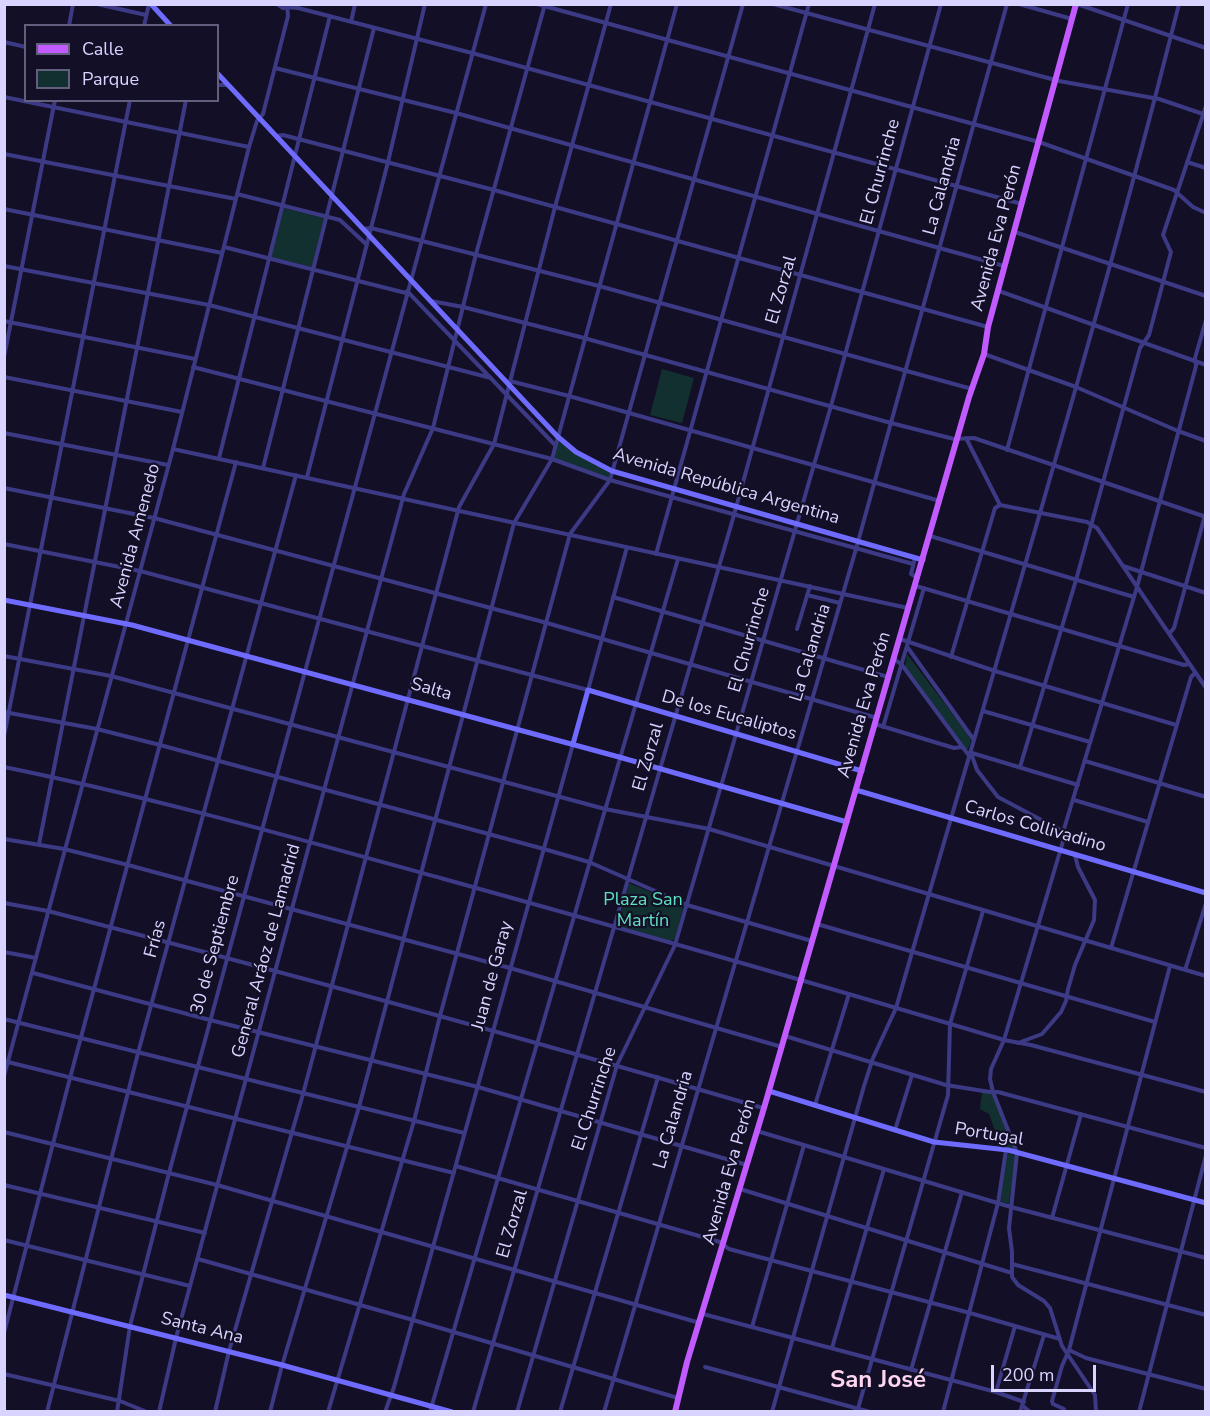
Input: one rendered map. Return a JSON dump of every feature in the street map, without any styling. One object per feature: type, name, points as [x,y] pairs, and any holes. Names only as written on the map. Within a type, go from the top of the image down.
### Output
[{"type":"main road","name":"Avenida Eva Perón","points":[[675,1412],[687,1362],[724,1245],[984,354],[988,327],[1077,4]]},
{"type":"street","points":[[69,24],[73,4]]},
{"type":"street","points":[[97,4],[146,15]]},
{"type":"street","points":[[144,24],[150,4],[169,24]]},
{"type":"street","points":[[277,4],[284,9],[287,6],[330,16],[528,68],[1022,204]]},
{"type":"street","points":[[351,22],[355,4]]},
{"type":"street","points":[[307,477],[388,162],[425,4]]},
{"type":"street","name":"30 de Septiembre","points":[[117,1412],[130,1326],[169,1173],[486,4]]},
{"type":"street","points":[[537,4],[1039,142],[1177,192],[1193,207],[1206,213]]},
{"type":"street","points":[[215,1412],[250,1275],[303,1094],[458,511],[495,444],[538,270],[611,4]]},
{"type":"street","points":[[270,1412],[359,1107],[514,523],[552,459],[677,4]]},
{"type":"street","points":[[328,1412],[414,1121],[440,1016],[570,534],[610,480],[743,4]]},
{"type":"street","points":[[773,4],[1056,80],[1155,98],[1204,115]]},
{"type":"street","points":[[656,554],[809,4]]},
{"type":"street","name":"El Zorzal","points":[[473,1412],[734,515],[875,4]]},
{"type":"street","name":"El Churrinche","points":[[517,1412],[617,1065],[675,945],[782,580],[941,4]]},
{"type":"street","name":"La Calandria","points":[[604,1412],[875,483],[1007,4]]},
{"type":"street","points":[[1019,4],[1072,19]]},
{"type":"street","points":[[1077,4],[1206,48]]},
{"type":"street","points":[[1007,450],[1128,4]]},
{"type":"street","points":[[772,1412],[843,1157],[872,1062],[896,1008],[1041,514],[1179,4]]},
{"type":"street","name":"General Aráoz de Lamadrid","points":[[159,1412],[176,1338],[217,1185],[404,498],[433,428],[476,254],[544,5]]},
{"type":"street","name":"Avenida Amenedo","points":[[4,1076],[6,1061],[20,1023],[64,849],[173,449],[249,147],[257,121],[263,114],[288,16],[287,6]]},
{"type":"street","points":[[219,458],[330,16]]},
{"type":"street","points":[[263,468],[374,28]]},
{"type":"street","points":[[4,42],[24,46]]},
{"type":"street","points":[[275,68],[456,113],[1005,267]]},
{"type":"street","name":"Avenida República Argentina","points":[[219,75],[364,229],[370,231],[410,279],[510,383],[557,436],[576,452],[612,471],[858,542],[914,561]]},
{"type":"street","points":[[219,85],[228,85]]},
{"type":"street","points":[[4,97],[24,101]]},
{"type":"street","points":[[28,102],[249,147]]},
{"type":"street","points":[[4,357],[54,102]]},
{"type":"street","points":[[4,736],[130,102]]},
{"type":"street","points":[[39,845],[186,102]]},
{"type":"street","points":[[1020,767],[1076,580],[1140,348],[1149,335],[1171,252],[1163,235],[1206,106]]},
{"type":"street","points":[[275,136],[283,135],[494,190],[988,327]]},
{"type":"street","points":[[4,154],[169,186],[236,196],[327,216],[342,221],[367,244]]},
{"type":"street","points":[[1187,162],[1206,168]]},
{"type":"street","points":[[4,209],[222,253]]},
{"type":"street","points":[[370,231],[421,240],[599,286],[972,389]]},
{"type":"street","points":[[1015,232],[1206,296]]},
{"type":"street","points":[[224,247],[407,292],[555,445]]},
{"type":"street","points":[[4,266],[209,305],[344,338],[491,378]]},
{"type":"street","points":[[999,291],[1206,365]]},
{"type":"street","points":[[431,301],[584,338],[707,374],[954,439],[974,438],[1205,516],[1174,628],[1169,634]]},
{"type":"street","points":[[1096,1412],[1095,1395],[1067,1354],[1050,1308],[1044,1301],[1014,1281],[1008,1232],[1017,1153],[993,1092],[990,1072],[1004,1040],[1021,984],[1137,587],[1206,320]]},
{"type":"street","points":[[4,321],[195,359]]},
{"type":"street","points":[[984,354],[1076,387],[1178,432],[1206,441]]},
{"type":"street","name":"Avenida República Argentina","points":[[193,367],[552,459],[610,480],[856,549],[914,561],[923,560]]},
{"type":"street","points":[[4,377],[182,412]]},
{"type":"street","points":[[510,383],[569,396],[940,501]]},
{"type":"street","points":[[4,433],[168,465]]},
{"type":"street","points":[[966,438],[1000,505]]},
{"type":"street","points":[[173,449],[909,608]]},
{"type":"street","points":[[4,1333],[70,1077],[236,462]]},
{"type":"street","name":"Frías","points":[[47,1412],[138,1053],[296,475]]},
{"type":"street","points":[[4,488],[154,518],[547,623],[811,699],[876,721],[883,727],[954,748],[962,747]]},
{"type":"street","points":[[951,657],[995,508],[1000,505],[1091,524],[1099,530],[1206,688]]},
{"type":"street","points":[[930,536],[1134,597]]},
{"type":"street","points":[[4,543],[140,571],[532,677],[588,690]]},
{"type":"street","name":"Juan de Garay","points":[[385,1412],[413,1320],[627,547]]},
{"type":"street","points":[[430,1408],[678,559]]},
{"type":"street","points":[[914,561],[910,574],[918,578]]},
{"type":"street","points":[[1122,566],[1206,593]]},
{"type":"street","points":[[797,629],[810,586]]},
{"type":"street","points":[[916,586],[1184,665],[1189,664]]},
{"type":"street","points":[[883,727],[924,588]]},
{"type":"street","points":[[807,595],[840,603]]},
{"type":"street","points":[[613,597],[889,677]]},
{"type":"street","name":"Salta","points":[[4,600],[126,624],[188,640],[519,729],[847,822]]},
{"type":"street","points":[[900,639],[908,645],[974,740]]},
{"type":"street","points":[[908,645],[1176,725]]},
{"type":"street","points":[[4,656],[111,676],[605,809],[709,829],[1206,976]]},
{"type":"street","points":[[894,659],[902,665],[962,747],[971,755],[977,770],[998,797],[1064,832]]},
{"type":"street","points":[[1111,948],[1176,725],[1191,677],[1195,673]]},
{"type":"street","name":"De los Eucaliptos","points":[[588,690],[862,771]]},
{"type":"street","points":[[983,711],[1090,742]]},
{"type":"street","points":[[7,712],[97,729],[160,745],[544,849],[589,862],[687,905],[812,941]]},
{"type":"street","points":[[971,755],[1078,785]]},
{"type":"street","points":[[1085,761],[1206,796]]},
{"type":"street","points":[[4,767],[145,798],[365,857],[1018,1044],[1031,1045],[1206,1092]]},
{"type":"street","name":"Carlos Collivadino","points":[[856,790],[1206,892]]},
{"type":"street","points":[[1074,800],[1148,822]]},
{"type":"street","points":[[4,839],[64,849],[186,880],[510,968],[782,1047]]},
{"type":"street","points":[[1018,1044],[1023,1040],[1038,1036],[1050,1027],[1061,1012],[1075,965],[1094,920],[1096,903],[1078,867],[1075,854]]},
{"type":"street","points":[[4,903],[48,911],[169,942],[494,1030],[764,1108]]},
{"type":"street","points":[[1185,970],[1206,903]]},
{"type":"street","points":[[857,1410],[950,1086],[950,1024],[983,911]]},
{"type":"street","points":[[817,924],[1155,1022]]},
{"type":"street","points":[[4,952],[36,958]]},
{"type":"street","points":[[1072,1412],[1053,1404],[1052,1401],[1087,1283],[1170,966]]},
{"type":"street","points":[[33,973],[259,1033],[478,1087],[747,1166]]},
{"type":"street","points":[[815,1105],[849,994]]},
{"type":"street","points":[[4,1019],[464,1133]]},
{"type":"street","points":[[785,1036],[950,1086],[998,1092],[1206,1148]]},
{"type":"street","points":[[6,1061],[454,1173]]},
{"type":"street","points":[[895,1130],[912,1075]]},
{"type":"street","points":[[560,1412],[658,1077]]},
{"type":"street","name":"Portugal","points":[[769,1091],[934,1142],[1006,1150],[1206,1203]]},
{"type":"street","points":[[1052,1218],[1081,1114]]},
{"type":"street","points":[[757,1131],[1011,1207],[1206,1258]]},
{"type":"street","points":[[4,1132],[217,1185],[381,1230],[700,1323]]},
{"type":"street","points":[[752,1327],[804,1145]]},
{"type":"street","points":[[943,1412],[998,1203],[1006,1150]]},
{"type":"street","points":[[1139,1412],[1206,1155]]},
{"type":"street","points":[[456,1166],[720,1242],[729,1249],[970,1313],[1060,1340]]},
{"type":"street","points":[[832,1348],[884,1169]]},
{"type":"street","points":[[4,1185],[205,1233]]},
{"type":"street","points":[[740,1189],[1012,1273]]},
{"type":"street","points":[[912,1370],[962,1192]]},
{"type":"street","points":[[4,1240],[190,1286]]},
{"type":"street","points":[[198,1259],[679,1398]]},
{"type":"street","points":[[1012,1264],[1206,1315]]},
{"type":"street","name":"Santa Ana","points":[[4,1295],[282,1365],[430,1408],[452,1412]]},
{"type":"street","points":[[703,1314],[996,1392],[1023,1404],[1030,1412]]},
{"type":"street","points":[[996,1392],[1015,1326]]},
{"type":"street","points":[[1020,1412],[1044,1335]]},
{"type":"street","points":[[1067,1354],[1206,1389]]},
{"type":"street","points":[[705,1367],[870,1412]]},
{"type":"street","points":[[4,1374],[120,1401],[147,1412]]},
{"type":"green space","points":[[283,208],[324,218],[312,267],[271,257]]},
{"type":"green space","points":[[662,369],[694,378],[682,423],[650,415]]},
{"type":"green space","points":[[558,441],[586,460],[610,472],[609,478],[555,459]]},
{"type":"green space","points":[[907,654],[967,733],[971,741],[968,749],[965,749],[905,667]]},
{"type":"green space","name":"Plaza San Martín","points":[[629,883],[682,905],[675,939],[671,941],[619,926]]},
{"type":"green space","points":[[982,1092],[992,1094],[1015,1149],[1001,1147],[989,1114],[980,1109]]},
{"type":"green space","points":[[1006,1152],[1016,1156],[1009,1204],[1000,1201]]},
{"type":"district","name":"San José","points":[[878,1381]]}]
